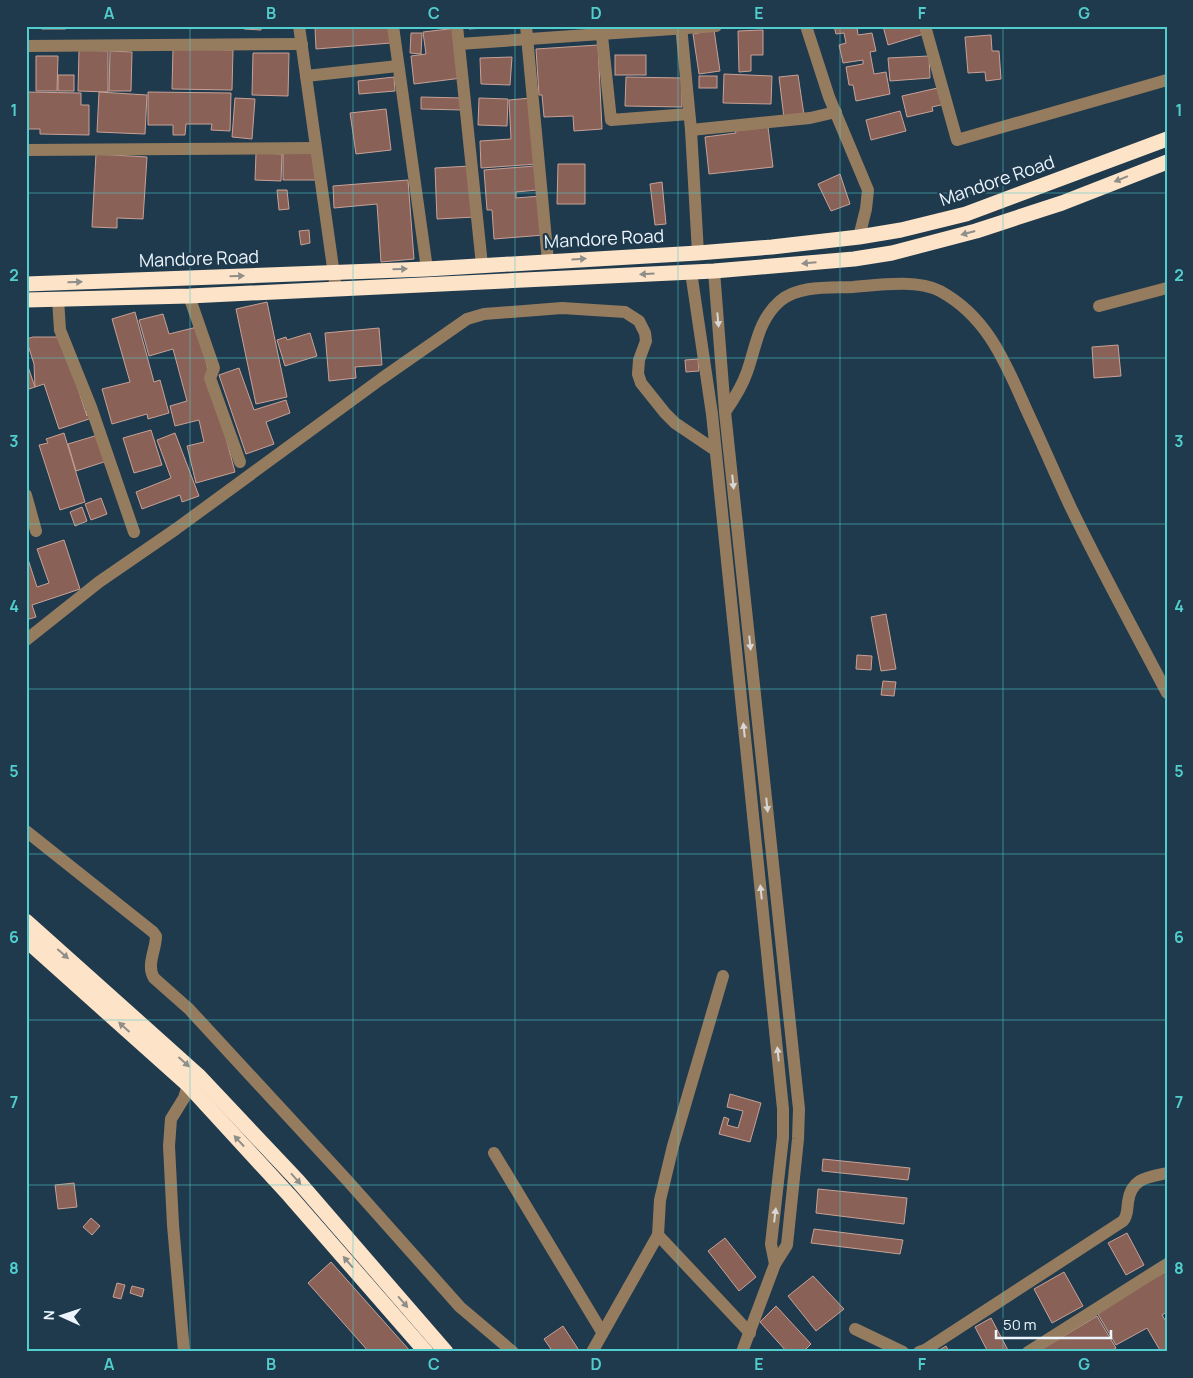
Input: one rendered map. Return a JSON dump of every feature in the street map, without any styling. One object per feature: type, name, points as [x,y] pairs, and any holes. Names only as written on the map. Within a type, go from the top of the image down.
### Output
[{"type":"highway","name":"Mandore Road","points":[[26,284],[333,271],[427,269],[698,253],[859,238],[966,214],[1167,139]]},
{"type":"highway","name":"Mandore Road","points":[[26,300],[189,296],[714,271],[854,259],[892,253],[976,231],[1062,203],[1167,162]]},
{"type":"highway","points":[[26,921],[198,1075],[298,1181],[446,1352]]},
{"type":"highway","points":[[26,940],[188,1085],[289,1195],[426,1352]]},
{"type":"street","points":[[299,26],[337,289]]},
{"type":"street","points":[[393,26],[427,269]]},
{"type":"street","points":[[457,26],[482,265]]},
{"type":"street","points":[[459,44],[527,33],[716,26]]},
{"type":"street","points":[[806,26],[836,112],[868,190],[866,209],[859,238]]},
{"type":"street","points":[[926,26],[957,140],[1167,80]]},
{"type":"street","points":[[681,27],[698,253]]},
{"type":"street","points":[[601,30],[611,120],[689,114]]},
{"type":"street","points":[[527,33],[548,261]]},
{"type":"street","points":[[26,46],[302,44]]},
{"type":"street","points":[[306,76],[398,66]]},
{"type":"street","points":[[690,130],[810,118],[836,112]]},
{"type":"street","points":[[26,150],[316,148]]},
{"type":"street","points":[[714,271],[725,412],[799,1109],[798,1139],[787,1245],[775,1264],[742,1352]]},
{"type":"street","points":[[690,272],[706,373],[715,450],[783,1109],[783,1137],[771,1244],[775,1264]]},
{"type":"street","points":[[725,412],[741,388],[757,337],[764,322],[771,310],[782,299],[792,294],[816,289],[898,284],[922,285],[938,290],[956,301],[976,319],[999,349],[1071,508],[1167,694]]},
{"type":"street","points":[[1099,306],[1167,288]]},
{"type":"street","points":[[189,296],[214,368],[210,378],[240,462]]},
{"type":"street","points":[[58,299],[60,330],[91,407],[134,532]]},
{"type":"street","points":[[26,640],[99,582],[235,486],[380,378],[467,319],[484,314],[562,308],[625,312],[639,321],[645,332],[646,341],[639,360],[638,374],[641,383],[665,413],[676,423],[715,450]]},
{"type":"street","points":[[706,373],[722,371]]},
{"type":"street","points":[[26,495],[36,531]]},
{"type":"street","points":[[26,831],[153,932],[156,936],[156,946],[150,972],[154,978],[196,1016],[346,1179],[460,1307],[513,1352]]},
{"type":"street","points":[[592,1352],[658,1235],[660,1200],[673,1146],[722,976]]},
{"type":"street","points":[[184,1352],[173,1225],[169,1146],[171,1119],[184,1098],[188,1085]]},
{"type":"street","points":[[783,1109],[799,1109]]},
{"type":"street","points":[[494,1153],[602,1332]]},
{"type":"street","points":[[919,1352],[925,1350],[1123,1221],[1127,1213],[1131,1194],[1142,1179],[1167,1173]]},
{"type":"street","points":[[658,1235],[750,1333]]},
{"type":"street","points":[[1028,1352],[1167,1264]]},
{"type":"street","points":[[855,1330],[903,1352]]},
{"type":"building","points":[[42,26],[65,26],[65,29],[42,29]]},
{"type":"building","points":[[244,26],[261,26],[261,30],[244,29]]},
{"type":"building","points":[[389,26],[391,43],[316,49],[315,28]]},
{"type":"building","points":[[469,26],[502,26],[502,27],[469,29]]},
{"type":"building","points":[[834,26],[857,26],[858,35],[872,33],[876,51],[870,52],[874,74],[886,72],[890,94],[856,101],[853,85],[849,85],[846,67],[863,64],[863,60],[843,63],[839,45],[846,43],[844,33],[836,34]]},
{"type":"building","points":[[883,26],[925,26],[927,33],[888,45]]},
{"type":"building","points":[[457,28],[462,78],[414,84],[411,56],[426,54],[423,32]]},
{"type":"building","points":[[714,30],[720,71],[699,74],[693,34]]},
{"type":"building","points":[[763,30],[763,55],[751,55],[751,71],[739,72],[738,31]]},
{"type":"building","points":[[411,33],[422,33],[421,54],[410,53]]},
{"type":"building","points":[[991,35],[992,51],[999,51],[1001,79],[986,81],[985,72],[968,73],[965,37]]},
{"type":"building","points":[[598,45],[602,129],[574,131],[573,116],[544,117],[542,95],[539,95],[536,49]]},
{"type":"building","points":[[173,49],[233,50],[232,90],[172,89]]},
{"type":"building","points":[[79,50],[108,51],[108,92],[78,91]]},
{"type":"building","points":[[110,51],[132,52],[131,91],[109,91]]},
{"type":"building","points":[[253,53],[289,53],[288,96],[252,95]]},
{"type":"building","points":[[615,55],[646,55],[646,75],[615,75]]},
{"type":"building","points":[[36,56],[58,56],[57,91],[36,91]]},
{"type":"building","points":[[929,56],[930,78],[890,81],[888,58]]},
{"type":"building","points":[[512,57],[510,85],[481,84],[480,58]]},
{"type":"building","points":[[724,74],[772,76],[771,104],[723,103]]},
{"type":"building","points":[[58,75],[74,75],[74,91],[58,91]]},
{"type":"building","points":[[798,75],[804,115],[784,118],[779,77]]},
{"type":"building","points":[[699,76],[717,76],[717,88],[699,88]]},
{"type":"building","points":[[394,77],[395,91],[359,94],[358,81]]},
{"type":"building","points":[[626,77],[682,78],[682,107],[625,106]]},
{"type":"building","points":[[942,87],[945,104],[932,107],[933,111],[907,117],[902,96]]},
{"type":"building","points":[[27,92],[81,93],[81,105],[89,105],[89,135],[40,134],[40,129],[26,129]]},
{"type":"building","points":[[99,92],[147,95],[145,134],[97,132]]},
{"type":"building","points":[[148,92],[231,93],[230,131],[211,130],[212,124],[186,124],[185,135],[173,135],[173,125],[148,125]]},
{"type":"building","points":[[421,97],[462,98],[462,110],[421,109]]},
{"type":"building","points":[[235,98],[255,99],[252,139],[232,137]]},
{"type":"building","points":[[479,98],[508,99],[507,126],[478,125]]},
{"type":"building","points":[[531,98],[537,164],[481,168],[480,141],[511,139],[509,100]]},
{"type":"building","points":[[386,109],[391,150],[356,154],[350,113]]},
{"type":"building","points":[[900,111],[906,131],[871,140],[866,120]]},
{"type":"building","points":[[768,127],[773,167],[709,174],[705,137]]},
{"type":"building","points":[[283,152],[317,152],[316,180],[283,180]]},
{"type":"building","points":[[256,153],[282,154],[281,181],[255,180]]},
{"type":"building","points":[[96,154],[147,157],[143,219],[117,218],[117,228],[92,227]]},
{"type":"building","points":[[558,164],[585,164],[585,204],[557,204]]},
{"type":"building","points":[[470,166],[475,217],[437,219],[435,168]]},
{"type":"building","points":[[535,166],[537,190],[516,192],[516,198],[541,196],[544,235],[494,239],[492,210],[487,210],[484,170]]},
{"type":"building","points":[[840,174],[850,204],[831,211],[818,184]]},
{"type":"building","points":[[408,180],[414,259],[381,262],[377,204],[334,208],[333,186]]},
{"type":"building","points":[[662,182],[666,224],[655,225],[650,184]]},
{"type":"building","points":[[277,190],[287,190],[289,209],[279,210]]},
{"type":"building","points":[[309,230],[310,243],[301,245],[299,231]]},
{"type":"building","points":[[267,302],[287,397],[256,404],[236,309]]},
{"type":"building","points":[[135,312],[154,382],[160,380],[169,413],[148,419],[147,414],[112,424],[102,389],[130,382],[112,319]]},
{"type":"building","points":[[163,314],[169,334],[197,327],[235,472],[196,483],[187,446],[204,442],[199,420],[175,426],[170,406],[187,401],[173,349],[149,356],[139,320]]},
{"type":"building","points":[[379,328],[382,365],[355,367],[356,378],[329,381],[325,333]]},
{"type":"building","points":[[310,333],[317,356],[285,366],[277,340],[286,337],[287,340]]},
{"type":"building","points":[[33,337],[61,337],[87,416],[86,402],[92,418],[59,429],[44,384],[35,387],[34,364],[26,339]]},
{"type":"building","points":[[1118,345],[1121,376],[1094,378],[1092,347]]},
{"type":"building","points":[[698,359],[699,371],[686,372],[685,360]]},
{"type":"building","points":[[26,361],[35,387],[26,390]]},
{"type":"building","points":[[239,368],[254,410],[286,400],[290,413],[266,422],[274,444],[246,454],[219,375]]},
{"type":"building","points":[[151,430],[162,465],[134,473],[123,438]]},
{"type":"building","points":[[64,433],[85,502],[60,510],[39,445],[48,443],[46,439]]},
{"type":"building","points":[[175,433],[199,496],[182,502],[180,495],[142,509],[136,492],[171,478],[157,440]]},
{"type":"building","points":[[98,435],[107,461],[76,471],[68,444]]},
{"type":"building","points":[[101,498],[107,514],[91,520],[85,504]]},
{"type":"building","points":[[82,507],[87,521],[75,526],[70,512]]},
{"type":"building","points":[[64,540],[80,589],[32,605],[36,617],[26,620],[26,553],[37,587],[49,583],[37,549]]},
{"type":"building","points":[[886,614],[896,669],[881,671],[871,617]]},
{"type":"building","points":[[857,655],[872,656],[871,670],[856,669]]},
{"type":"building","points":[[883,681],[896,682],[894,696],[881,695]]},
{"type":"building","points":[[730,1094],[761,1103],[750,1142],[719,1134],[724,1117],[729,1119],[727,1125],[738,1128],[743,1111],[727,1107]]},
{"type":"building","points":[[823,1159],[910,1168],[908,1180],[822,1171]]},
{"type":"building","points":[[74,1183],[77,1207],[58,1209],[55,1185]]},
{"type":"building","points":[[818,1189],[907,1198],[904,1224],[816,1213]]},
{"type":"building","points":[[91,1218],[100,1226],[92,1235],[83,1227]]},
{"type":"building","points":[[814,1229],[903,1240],[900,1254],[811,1243]]},
{"type":"building","points":[[1127,1233],[1144,1265],[1126,1275],[1108,1243]]},
{"type":"building","points":[[725,1238],[756,1277],[739,1291],[708,1251]]},
{"type":"building","points":[[331,1262],[411,1352],[369,1352],[308,1283]]},
{"type":"building","points":[[1167,1271],[1167,1312],[1162,1315],[1167,1323],[1167,1352],[1161,1352],[1147,1328],[1116,1345],[1096,1311]]},
{"type":"building","points":[[1064,1272],[1083,1306],[1052,1323],[1034,1289]]},
{"type":"building","points":[[813,1276],[844,1309],[816,1331],[788,1296]]},
{"type":"building","points":[[117,1283],[125,1285],[121,1299],[113,1297]]},
{"type":"building","points":[[132,1286],[144,1289],[142,1297],[130,1293]]},
{"type":"building","points":[[776,1306],[811,1344],[803,1352],[787,1352],[760,1322]]},
{"type":"building","points":[[1097,1316],[1116,1348],[1110,1352],[1039,1352],[1039,1351]]},
{"type":"building","points":[[991,1318],[1009,1352],[988,1352],[975,1327]]},
{"type":"building","points":[[563,1326],[580,1352],[553,1352],[544,1339]]},
{"type":"building","points":[[946,1346],[949,1352],[936,1352]]}]
